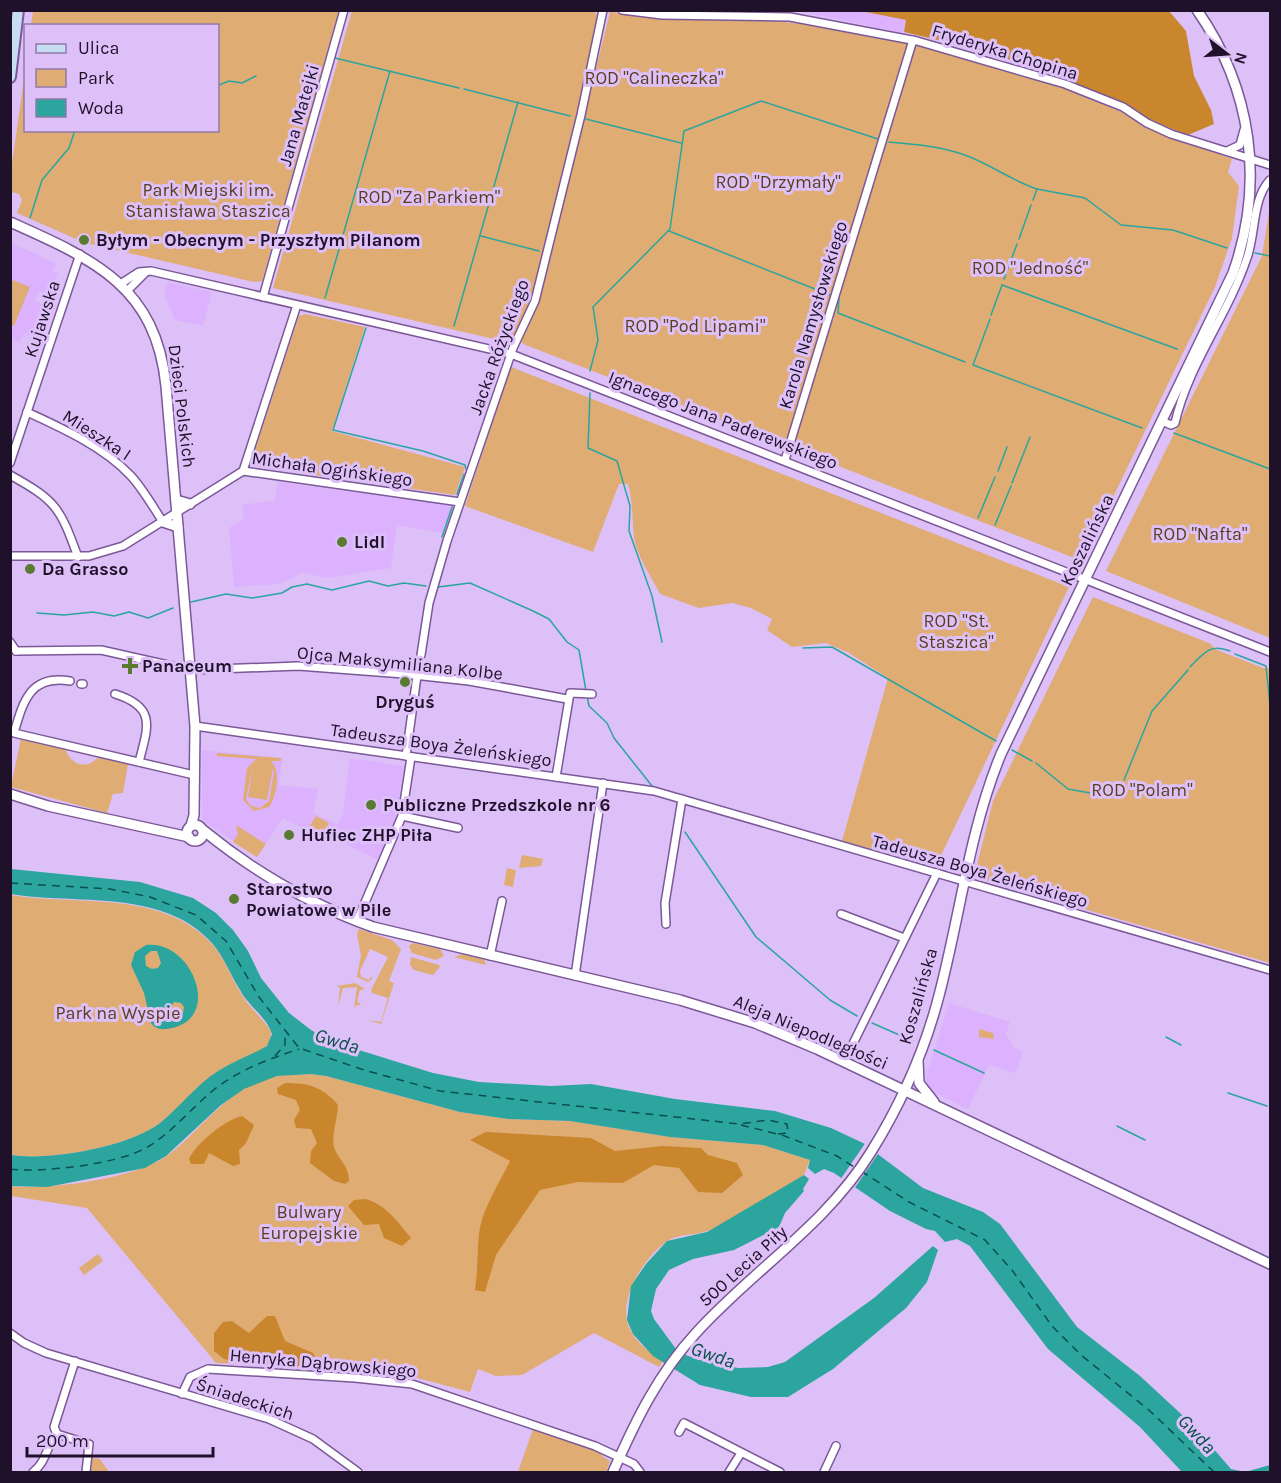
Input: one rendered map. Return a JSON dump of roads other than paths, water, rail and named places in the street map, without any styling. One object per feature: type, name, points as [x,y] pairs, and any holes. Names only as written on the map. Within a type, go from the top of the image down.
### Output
[{"type":"main road","points":[[10,77],[18,10]]},
{"type":"street","name":"Jana Matejki","points":[[263,297],[344,10]]},
{"type":"street","name":"Jacka Różyckiego","points":[[421,654],[434,583],[460,502],[511,354],[535,301],[581,115],[603,10]]},
{"type":"street","name":"Fryderyka Chopina","points":[[622,10],[662,15],[789,17],[913,40],[1065,84],[1123,107],[1147,123],[1163,130],[1270,165]]},
{"type":"street","name":"Koszalińska","points":[[903,1090],[938,998],[977,819],[1001,753],[1087,579],[1236,265],[1247,221],[1251,160],[1246,121],[1229,67],[1197,10]]},
{"type":"street","name":"Karola Namysłowskiego","points":[[785,460],[913,40]]},
{"type":"street","points":[[1225,151],[1240,145],[1246,121]]},
{"type":"street","points":[[1162,421],[1171,425],[1175,423],[1180,400],[1239,279],[1253,239],[1260,193],[1270,180]]},
{"type":"street","name":"Dzieci Polskich","points":[[10,222],[80,254],[125,287],[147,316],[162,354],[195,726],[195,831]]},
{"type":"street","name":"Kujawska","points":[[10,463],[80,254]]},
{"type":"street","name":"Ignacego Jana Paderewskiego","points":[[125,287],[136,273],[148,271],[511,354],[1270,652]]},
{"type":"street","points":[[243,471],[297,304]]},
{"type":"street","name":"Mieszka I","points":[[27,412],[71,434],[117,464],[134,479],[163,522]]},
{"type":"street","name":"Michała Ogińskiego","points":[[10,556],[78,557],[123,546],[243,471],[460,502]]},
{"type":"street","points":[[10,475],[48,499],[59,510],[78,557]]},
{"type":"street","points":[[176,500],[190,504]]},
{"type":"street","points":[[163,522],[178,527]]},
{"type":"street","points":[[10,642],[13,653]]},
{"type":"street","name":"Ojca Maksymiliana Kolbe","points":[[13,653],[101,650],[190,670],[298,666],[469,681],[567,699]]},
{"type":"street","points":[[357,921],[402,816],[420,665]]},
{"type":"street","points":[[70,681],[49,680],[31,692],[24,699],[12,733],[194,775]]},
{"type":"street","points":[[556,777],[567,699],[570,693],[592,694]]},
{"type":"street","points":[[115,694],[136,701],[147,719],[146,736],[139,762]]},
{"type":"street","name":"Tadeusza Boya Żeleńskiego","points":[[195,726],[603,783],[682,799],[1270,970]]},
{"type":"street","points":[[575,976],[603,783]]},
{"type":"street","name":"Aleja Niepodległości","points":[[10,794],[55,808],[176,834],[195,831],[223,845],[297,893],[357,921],[402,936],[738,1017],[844,1062],[1270,1264]]},
{"type":"street","points":[[666,924],[664,903],[682,799]]},
{"type":"street","points":[[402,816],[458,828]]},
{"type":"street","points":[[844,1062],[937,873]]},
{"type":"street","points":[[490,956],[502,901]]},
{"type":"street","points":[[841,914],[904,938]]},
{"type":"street","points":[[919,1053],[919,1083],[940,1107]]},
{"type":"street","name":"500 Lecia Piły","points":[[613,1473],[644,1407],[662,1376],[689,1341],[834,1202],[867,1158],[903,1090]]},
{"type":"street","points":[[10,1333],[37,1350],[182,1394]]},
{"type":"street","points":[[75,1361],[54,1427],[57,1434],[89,1444],[86,1473]]},
{"type":"street","name":"Henryka Dąbrowskiego","points":[[182,1394],[190,1377],[208,1369],[400,1382],[440,1392],[620,1457],[636,1466],[640,1473]]},
{"type":"street","name":"Śniadeckich","points":[[182,1394],[253,1413],[294,1430],[322,1446],[358,1473]]},
{"type":"street","points":[[679,1432],[684,1423],[780,1473]]},
{"type":"street","points":[[33,1473],[41,1465],[51,1439],[57,1434]]},
{"type":"street","points":[[824,1473],[836,1446]]},
{"type":"street","points":[[729,1473],[741,1453]]},
{"type":"water","name":"Gwda","points":[[11,869],[140,882],[193,898],[216,913],[233,930],[248,951],[261,978],[289,1013],[311,1030],[333,1042],[433,1073],[479,1082],[551,1086],[591,1084],[675,1099],[775,1111],[831,1128],[863,1143],[923,1188],[983,1212],[1000,1224],[1077,1327],[1140,1376],[1193,1425],[1231,1469],[1245,1472],[1182,1472],[1140,1427],[1048,1349],[970,1246],[957,1239],[945,1242],[935,1231],[926,1229],[890,1211],[834,1173],[824,1169],[815,1174],[808,1168],[810,1160],[763,1145],[670,1137],[570,1121],[508,1119],[460,1112],[311,1074],[277,1076],[244,1089],[221,1105],[166,1156],[145,1168],[47,1187],[11,1186],[11,1155],[67,1154],[109,1145],[146,1132],[160,1123],[195,1089],[218,1071],[267,1046],[272,1034],[266,1022],[243,996],[216,948],[192,926],[169,914],[144,906],[11,894]]},
{"type":"water","points":[[146,945],[162,946],[176,954],[187,966],[195,980],[198,995],[196,1010],[187,1021],[166,1029],[158,1028],[151,1023],[144,993],[131,965],[135,952]],"holes":[[[151,951],[157,951],[161,963],[158,968],[152,969],[146,966],[145,956]],[[174,1002],[181,1003],[184,1007],[183,1013],[177,1018],[168,1011]]]},
{"type":"water","points":[[804,1175],[809,1179],[804,1191],[785,1213],[779,1227],[734,1250],[693,1259],[669,1270],[656,1289],[651,1311],[654,1319],[676,1349],[688,1356],[738,1368],[768,1367],[785,1362],[874,1298],[933,1246],[938,1250],[927,1282],[906,1308],[833,1369],[788,1397],[751,1397],[700,1385],[653,1356],[633,1334],[627,1320],[631,1286],[646,1264],[667,1241],[707,1232]]},
{"type":"water","points":[[1270,1465],[1270,1472],[1245,1472]]},
{"type":"waterway","points":[[335,58],[459,88]]},
{"type":"waterway","points":[[325,298],[390,71]]},
{"type":"waterway","points":[[219,85],[229,81],[242,83],[256,76]]},
{"type":"waterway","points":[[464,89],[570,116]]},
{"type":"waterway","points":[[590,371],[598,340],[593,307],[670,229],[684,131],[761,101],[878,139]]},
{"type":"waterway","points":[[454,326],[518,102]]},
{"type":"waterway","points":[[586,119],[681,143]]},
{"type":"waterway","points":[[30,218],[42,180],[69,148],[74,132]]},
{"type":"waterway","points":[[889,142],[935,147],[972,158],[1037,189],[1033,200]]},
{"type":"waterway","points":[[1037,189],[1085,198],[1121,225],[1173,230],[1227,248]]},
{"type":"waterway","points":[[1019,239],[1031,205]]},
{"type":"waterway","points":[[669,231],[830,295]]},
{"type":"waterway","points":[[481,236],[539,251]]},
{"type":"waterway","points":[[1004,279],[1017,244]]},
{"type":"waterway","points":[[1255,253],[1270,256]]},
{"type":"waterway","points":[[1002,285],[1177,349]]},
{"type":"waterway","points":[[991,315],[1002,285]]},
{"type":"waterway","points":[[839,298],[838,313],[965,362]]},
{"type":"waterway","points":[[990,319],[973,365],[1142,428]]},
{"type":"waterway","points":[[366,328],[333,430],[423,451],[465,465],[466,469]]},
{"type":"waterway","points":[[590,393],[588,448],[617,461],[630,506],[629,531],[652,596],[662,642]]},
{"type":"waterway","points":[[1174,433],[1270,469]]},
{"type":"waterway","points":[[1012,483],[1030,437]]},
{"type":"waterway","points":[[998,471],[1007,447]]},
{"type":"waterway","points":[[457,494],[464,474]]},
{"type":"waterway","points":[[978,518],[995,477]]},
{"type":"waterway","points":[[995,525],[1011,486]]},
{"type":"waterway","points":[[442,537],[452,507]]},
{"type":"waterway","points":[[191,602],[226,594],[252,598],[282,593],[292,587],[307,584],[332,590],[369,581],[388,586],[404,583],[426,586]]},
{"type":"waterway","points":[[438,587],[470,583],[549,619],[567,642],[579,650],[586,691]]},
{"type":"waterway","points":[[37,613],[64,615],[93,612],[114,616],[129,612],[148,618],[173,608]]},
{"type":"waterway","points":[[803,648],[832,647],[996,741]]},
{"type":"waterway","points":[[1190,667],[1212,649],[1230,651]]},
{"type":"waterway","points":[[1235,654],[1266,666],[1270,705]]},
{"type":"waterway","points":[[1124,780],[1152,711],[1188,670]]},
{"type":"waterway","points":[[587,696],[589,706],[607,723],[614,738],[652,786]]},
{"type":"waterway","points":[[1012,750],[1032,761]]},
{"type":"waterway","points":[[1036,763],[1068,789],[1113,797],[1122,786]]},
{"type":"waterway","points":[[685,832],[756,937],[830,1000],[857,1016]]},
{"type":"waterway","points":[[872,1023],[913,1041]]},
{"type":"waterway","points":[[1166,1037],[1181,1045]]},
{"type":"waterway","points":[[934,1050],[984,1073]]},
{"type":"waterway","points":[[1228,1093],[1267,1106]]},
{"type":"waterway","points":[[1117,1126],[1145,1140]]},
{"type":"place","name":"Byłym - Obecnym - Przyszłym Pilanom","points":[[84,240]]},
{"type":"place","name":"Lidl","points":[[342,542]]},
{"type":"place","name":"Da Grasso","points":[[30,569]]},
{"type":"place","name":"Panaceum","points":[[130,666]]},
{"type":"place","name":"Dryguś","points":[[405,682]]},
{"type":"place","name":"Publiczne Przedszkole nr 6","points":[[371,805]]},
{"type":"place","name":"Hufiec ZHP Piła","points":[[289,835]]},
{"type":"place","name":"Starostwo Powiatowe w Pile","points":[[234,899]]},
{"type":"park label","name":"ROD \"Calineczka\"","points":[[654,78]]},
{"type":"park label","name":"ROD \"Drzymały\"","points":[[778,182]]},
{"type":"park label","name":"ROD \"Za Parkiem\"","points":[[429,197]]},
{"type":"park label","name":"Park Miejski im. Stanisława Staszica","points":[[208,200]]},
{"type":"park label","name":"ROD \"Jedność\"","points":[[1030,268]]},
{"type":"park label","name":"ROD \"Pod Lipami\"","points":[[695,326]]},
{"type":"park label","name":"ROD \"Nafta\"","points":[[1200,534]]},
{"type":"park label","name":"ROD \"St. Staszica\"","points":[[956,631]]},
{"type":"park label","name":"ROD \"Polam\"","points":[[1142,790]]},
{"type":"park label","name":"Park na Wyspie","points":[[118,1013]]},
{"type":"park label","name":"Bulwary Europejskie","points":[[309,1222]]}]
